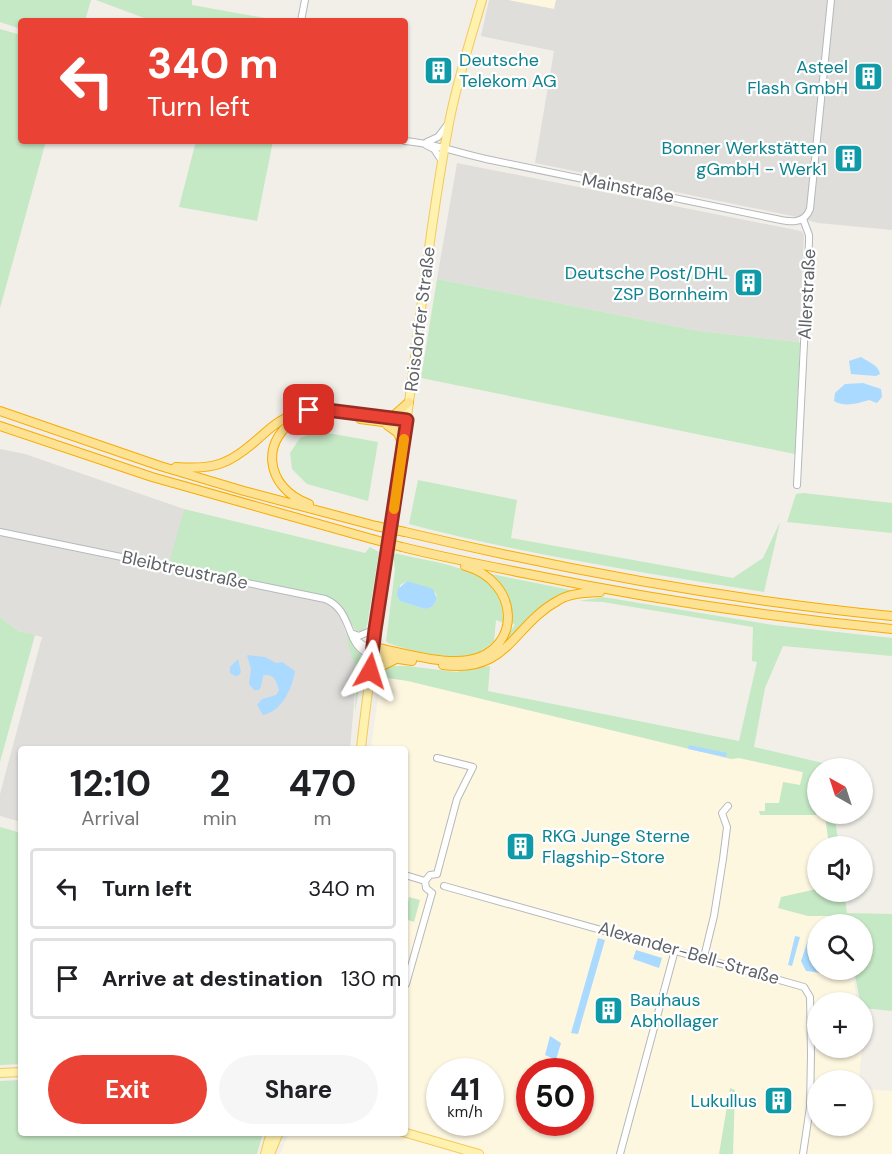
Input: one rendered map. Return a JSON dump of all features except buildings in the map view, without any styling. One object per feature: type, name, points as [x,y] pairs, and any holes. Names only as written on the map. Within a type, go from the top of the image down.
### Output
[{"type":"highway","points":[[388,420],[409,402]]},
{"type":"highway","points":[[160,466],[201,469],[222,464],[242,453],[273,425],[291,415],[309,410],[327,410],[406,423]]},
{"type":"highway","points":[[0,411],[160,466],[376,526],[529,561],[642,582],[779,604],[892,616]]},
{"type":"highway","points":[[337,516],[296,498],[279,482],[272,456],[279,433],[302,416],[321,413],[388,420],[398,433],[403,445]]},
{"type":"highway","points":[[0,426],[152,477],[425,553],[612,591],[754,614],[892,629]]},
{"type":"highway","points":[[373,651],[461,661],[485,654],[501,638],[507,620],[507,608],[502,592],[496,583],[476,569],[425,553]]},
{"type":"highway","points":[[373,651],[397,659],[458,667],[478,664],[499,654],[546,608],[561,598],[576,594],[612,591]]},
{"type":"highway","points":[[370,678],[382,666],[397,659]]},
{"type":"main road","name":"Roisdorfer Straße","points":[[361,746],[375,630],[444,148],[482,0]]},
{"type":"main road","points":[[0,1073],[18,1072]]},
{"type":"main road","points":[[408,1133],[479,1154]]},
{"type":"main road","points":[[265,1154],[271,1136]]},
{"type":"main road","points":[[270,1154],[277,1136]]},
{"type":"street","points":[[302,18],[305,0]]},
{"type":"street","name":"Allerstraße","points":[[797,485],[809,242],[803,219],[810,209],[831,0]]},
{"type":"street","points":[[421,142],[438,137],[450,120]]},
{"type":"street","name":"Mainstraße","points":[[408,141],[421,142],[453,152],[779,220],[794,222],[803,219]]},
{"type":"street","points":[[421,142],[434,149],[443,162]]},
{"type":"street","name":"Bleibtreustraße","points":[[0,532],[325,599],[339,607],[345,615],[356,646],[361,651],[373,651]]},
{"type":"street","points":[[352,635],[364,635],[375,630]]},
{"type":"street","points":[[437,758],[473,767],[458,799],[437,874]]},
{"type":"street","points":[[704,957],[714,916],[727,827],[722,813],[728,806]]},
{"type":"street","points":[[437,874],[443,879],[444,886],[440,892],[432,893],[426,888],[425,881],[430,875],[437,874]]},
{"type":"street","points":[[408,876],[425,881]]},
{"type":"street","name":"Alexander-Bell-Straße","points":[[444,886],[798,984],[809,993],[811,1052],[810,1107],[803,1154]]},
{"type":"street","points":[[408,977],[432,893]]},
{"type":"street","points":[[620,1154],[675,950]]},
{"type":"shaded area","points":[[489,0],[508,0],[554,9],[556,0],[892,0],[892,230],[818,223],[535,163],[554,51],[481,36]]},
{"type":"shaded area","points":[[508,0],[556,0],[554,9]]},
{"type":"shaded area","points":[[457,163],[801,231],[804,235],[799,342],[699,331],[437,279]]},
{"type":"shaded area","points":[[0,449],[25,454],[184,509],[170,563],[326,596],[337,601],[332,607],[340,614],[357,671],[350,746],[18,746],[18,821],[0,816],[0,794],[42,637],[18,631],[0,617]]},
{"type":"shaded area","points":[[381,677],[408,681],[731,759],[739,758],[807,774],[807,824],[826,824],[828,836],[807,836],[807,891],[782,897],[807,915],[807,980],[854,980],[855,992],[807,992],[807,1058],[861,1058],[860,1070],[807,1070],[807,1136],[873,1136],[873,1090],[892,1091],[892,1154],[280,1154],[288,1136],[408,1136],[408,746],[371,746]]},
{"type":"green space","points":[[0,0],[91,0],[86,18],[18,18],[18,28],[0,22]]},
{"type":"green space","points":[[96,0],[192,0],[192,5],[265,18],[144,18]]},
{"type":"green space","points":[[0,29],[18,34],[18,144],[45,144],[0,308]]},
{"type":"green space","points":[[195,144],[272,144],[257,221],[179,207]]},
{"type":"green space","points":[[437,279],[699,331],[799,342],[795,454],[421,378]]},
{"type":"green space","points":[[317,431],[378,442],[368,501],[307,484],[292,469],[290,453],[300,438]]},
{"type":"green space","points":[[418,480],[517,500],[511,538],[733,578],[763,558],[780,522],[764,592],[541,554],[409,524]]},
{"type":"green space","points":[[796,494],[892,503],[892,533],[787,522]]},
{"type":"green space","points":[[184,509],[365,553],[370,547],[379,552],[367,626],[363,632],[356,631],[338,603],[326,596],[169,563]]},
{"type":"green space","points":[[393,553],[449,565],[489,582],[499,594],[504,623],[496,620],[494,641],[478,653],[459,656],[420,652],[388,643],[386,641],[395,570]],"holes":[[[407,581],[436,593],[437,599],[432,607],[425,609],[400,601],[400,585]]]},
{"type":"green space","points":[[491,574],[576,591],[552,599],[530,616],[503,647],[500,645],[515,625],[510,621],[498,582]]},
{"type":"green space","points":[[603,597],[773,625],[892,638],[892,656],[783,646],[765,688],[754,747],[807,759],[807,815],[760,815],[759,811],[765,811],[765,803],[779,803],[783,782],[800,785],[803,772],[739,758],[731,759],[408,681],[381,677],[388,666],[456,672],[490,666],[488,691],[739,741],[757,662],[752,661],[753,627],[603,602],[579,601]]},
{"type":"green space","points":[[0,617],[18,631],[35,635],[0,762]]},
{"type":"green space","points":[[345,626],[357,651],[364,658],[355,712],[357,671],[348,645]]},
{"type":"green space","points":[[826,824],[836,824],[837,836],[828,836]]},
{"type":"green space","points":[[0,827],[18,832],[18,1064],[0,1065]]},
{"type":"green space","points":[[807,891],[807,902],[846,902],[847,913],[892,914],[892,1011],[873,1009],[873,992],[858,992],[856,980],[873,980],[873,914],[807,916],[778,908],[781,897]]},
{"type":"green space","points":[[409,897],[420,900],[414,922],[408,920]]},
{"type":"green space","points":[[18,1080],[18,1136],[262,1136],[257,1154],[0,1154],[0,1081]]},
{"type":"green space","points":[[730,1088],[735,1090],[733,1154],[719,1154]]},
{"type":"water","points":[[861,357],[875,366],[880,374],[876,376],[851,374],[849,361]]},
{"type":"water","points":[[863,383],[881,389],[882,397],[877,403],[869,400],[847,405],[834,401],[835,393],[845,384]]},
{"type":"water","points":[[407,581],[433,589],[437,599],[432,607],[425,609],[400,601],[397,595],[398,589]]},
{"type":"water","points":[[247,655],[265,657],[276,663],[282,662],[295,671],[285,698],[270,713],[263,715],[257,705],[262,699],[276,695],[279,690],[271,676],[264,675],[259,690],[254,690],[249,684],[251,669]]},
{"type":"water","points":[[238,659],[241,672],[235,676],[230,673],[230,667]]},
{"type":"water","points":[[689,745],[727,753],[726,757],[688,749]]},
{"type":"water","points":[[795,936],[800,937],[792,966],[788,965]]},
{"type":"water","points":[[598,938],[605,940],[578,1034],[571,1033]]},
{"type":"water","points":[[807,943],[807,971],[801,961]]},
{"type":"water","points":[[636,950],[662,958],[659,968],[633,959]]},
{"type":"water","points":[[550,1036],[561,1043],[557,1058],[545,1055]]},
{"type":"slow traffic","points":[[394,509],[404,439]]},
{"type":"place","name":"Deutsche Telekom AG","points":[[438,70]]},
{"type":"place","name":"Asteel Flash GmbH","points":[[869,77]]},
{"type":"place","name":"Bonner Werkstätten gGmbH - Werk1","points":[[848,158]]},
{"type":"place","name":"Deutsche Post/DHL ZSP Bornheim","points":[[749,283]]},
{"type":"place","name":"RKG Junge Sterne Flagship-Store","points":[[521,846]]},
{"type":"place","name":"Bauhaus Abhollager","points":[[609,1010]]},
{"type":"place","name":"Lukullus","points":[[778,1101]]},
{"type":"route","points":[[309,410],[327,410],[407,420],[370,671]]}]
